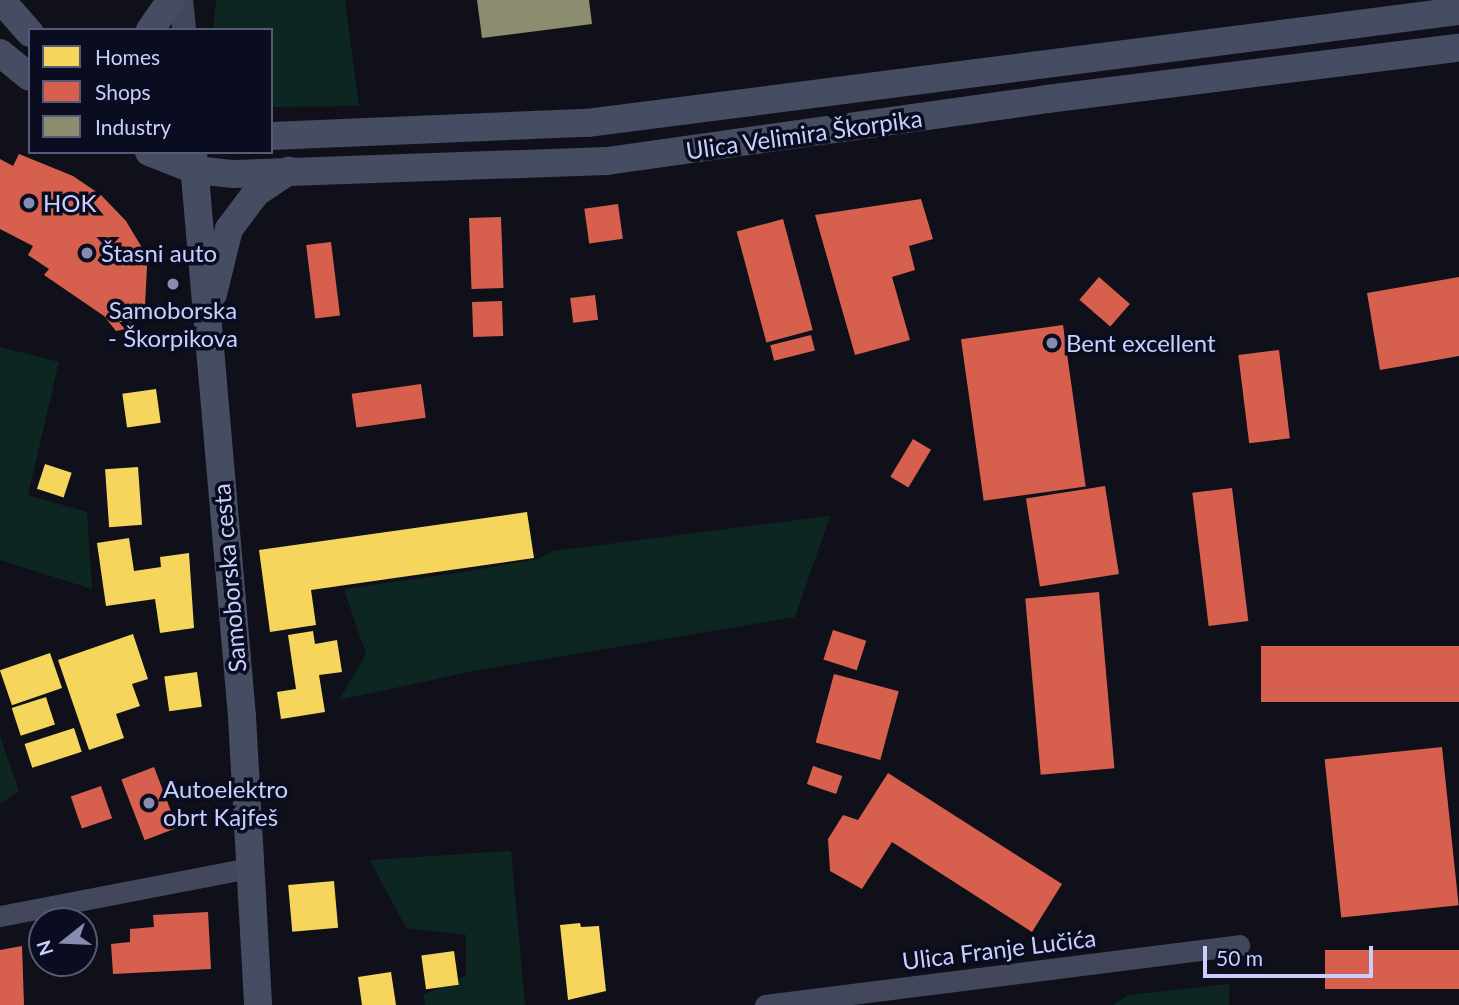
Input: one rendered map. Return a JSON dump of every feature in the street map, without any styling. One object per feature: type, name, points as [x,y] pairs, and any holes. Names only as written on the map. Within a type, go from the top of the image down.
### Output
[{"type":"main road","points":[[1,0],[28,31]]},
{"type":"main road","points":[[151,28],[171,0]]},
{"type":"main road","name":"Ulica Velimira Škorpika","points":[[273,136],[587,123],[1459,11]]},
{"type":"main road","name":"Ulica Velimira Škorpika","points":[[159,154],[194,161],[289,171],[607,161],[1047,99],[1459,48]]},
{"type":"main road","points":[[0,52],[28,75]]},
{"type":"main road","name":"Samoborska cesta","points":[[194,161],[242,717],[258,1005]]},
{"type":"main road","points":[[206,321],[229,229],[256,193],[289,171]]},
{"type":"street","points":[[181,0],[184,28]]},
{"type":"street","points":[[0,916],[250,868]]},
{"type":"street","name":"Ulica Franje Lučića","points":[[765,1005],[1239,946]]},
{"type":"green space","points":[[216,0],[345,0],[359,106],[273,107],[273,28],[213,28]]},
{"type":"green space","points":[[0,347],[59,362],[28,495],[87,512],[92,589],[0,560]]},
{"type":"green space","points":[[830,516],[795,617],[473,671],[339,700],[366,654],[344,589],[457,573],[456,567],[458,573],[537,559],[553,551]]},
{"type":"green space","points":[[0,736],[19,791],[0,804]]},
{"type":"green space","points":[[511,851],[525,1005],[425,1005],[423,995],[466,976],[466,935],[406,928],[370,860]]},
{"type":"green space","points":[[1229,984],[1229,1005],[1113,1005],[1128,995]]},
{"type":"building: Homes","points":[[156,389],[161,423],[127,427],[122,394]]},
{"type":"building: Homes","points":[[45,464],[72,473],[64,497],[37,489]]},
{"type":"building: Homes","points":[[138,467],[142,525],[109,527],[105,469]]},
{"type":"building: Homes","points":[[527,512],[534,558],[311,590],[316,625],[270,632],[259,550]]},
{"type":"building: Homes","points":[[129,538],[134,571],[161,567],[160,557],[189,553],[194,628],[160,633],[155,599],[106,606],[97,543]]},
{"type":"building: Homes","points":[[313,631],[315,644],[337,640],[342,672],[319,675],[325,712],[281,719],[277,692],[296,689],[288,635]]},
{"type":"building: Homes","points":[[133,634],[148,679],[132,684],[140,706],[116,714],[124,738],[89,750],[58,660]]},
{"type":"building: Homes","points":[[50,653],[62,688],[12,705],[0,670]]},
{"type":"building: Homes","points":[[197,672],[202,707],[169,711],[164,677]]},
{"type":"building: Homes","points":[[46,697],[55,725],[21,736],[12,708]]},
{"type":"building: Homes","points":[[74,728],[82,752],[32,768],[25,744]]},
{"type":"building: Homes","points":[[334,881],[338,928],[292,932],[288,885]]},
{"type":"building: Homes","points":[[580,923],[581,927],[599,926],[606,991],[568,1000],[560,925]]},
{"type":"building: Homes","points":[[454,951],[459,985],[426,989],[421,956]]},
{"type":"building: Homes","points":[[391,972],[396,1005],[362,1005],[358,977]]},
{"type":"building: Shops","name":"Štasni auto","points":[[19,154],[73,176],[101,195],[126,221],[144,251],[147,266],[145,306],[132,328],[116,331],[104,316],[44,275],[49,269],[28,255],[33,246],[0,229],[0,159],[13,166]]},
{"type":"building: Shops","points":[[921,199],[933,239],[909,246],[915,270],[892,277],[910,340],[855,355],[815,215]]},
{"type":"building: Shops","points":[[618,204],[623,239],[589,243],[584,209]]},
{"type":"building: Shops","points":[[501,217],[503,288],[471,289],[469,218]]},
{"type":"building: Shops","points":[[783,219],[813,330],[766,343],[737,231]]},
{"type":"building: Shops","points":[[331,242],[340,315],[315,318],[306,245]]},
{"type":"building: Shops","points":[[1099,277],[1130,304],[1110,327],[1079,300]]},
{"type":"building: Shops","points":[[1459,277],[1459,356],[1380,370],[1367,293]]},
{"type":"building: Shops","points":[[595,295],[598,320],[573,323],[570,298]]},
{"type":"building: Shops","points":[[502,301],[503,336],[473,337],[472,302]]},
{"type":"building: Shops","points":[[1063,325],[1086,486],[984,501],[961,339]]},
{"type":"building: Shops","points":[[811,335],[815,351],[774,361],[770,345]]},
{"type":"building: Shops","points":[[1279,350],[1290,438],[1249,443],[1238,355]]},
{"type":"building: Shops","points":[[421,384],[426,418],[356,427],[352,394]]},
{"type":"building: Shops","points":[[913,439],[931,450],[908,488],[890,477]]},
{"type":"building: Shops","points":[[1105,486],[1119,574],[1040,586],[1026,499]]},
{"type":"building: Shops","points":[[1232,488],[1248,621],[1209,626],[1192,493]]},
{"type":"building: Shops","points":[[1099,592],[1114,768],[1041,775],[1025,598]]},
{"type":"building: Shops","points":[[833,630],[866,641],[857,670],[823,659]]},
{"type":"building: Shops","points":[[1261,646],[1459,646],[1459,702],[1261,702]]},
{"type":"building: Shops","points":[[834,674],[899,691],[880,760],[816,743]]},
{"type":"building: Shops","points":[[1442,747],[1459,905],[1341,917],[1325,759]]},
{"type":"building: Shops","points":[[813,766],[842,776],[836,794],[807,784]]},
{"type":"building: Shops","name":"Autoelektro obrt Kajfeš","points":[[154,767],[177,828],[145,840],[121,780]]},
{"type":"building: Shops","points":[[888,773],[1062,884],[1032,932],[892,842],[862,889],[830,871],[828,839],[843,815],[858,820]]},
{"type":"building: Shops","points":[[101,786],[112,818],[82,829],[71,796]]},
{"type":"building: Shops","points":[[208,912],[211,969],[113,974],[111,944],[130,942],[130,929],[154,927],[153,915]]},
{"type":"building: Shops","points":[[22,946],[24,1005],[0,1005],[0,950]]},
{"type":"building: Shops","points":[[1325,950],[1459,950],[1459,989],[1325,989]]},
{"type":"building: Industry","points":[[477,0],[589,0],[592,24],[482,38]]},
{"type":"place","name":"HOK","points":[[29,203]]},
{"type":"place","name":"Štasni auto","points":[[87,253]]},
{"type":"place","name":"Samoborska - Škorpikova","points":[[173,284]]},
{"type":"place","name":"Bent excellent","points":[[1052,343]]},
{"type":"place","name":"Autoelektro obrt Kajfeš","points":[[149,803]]}]
